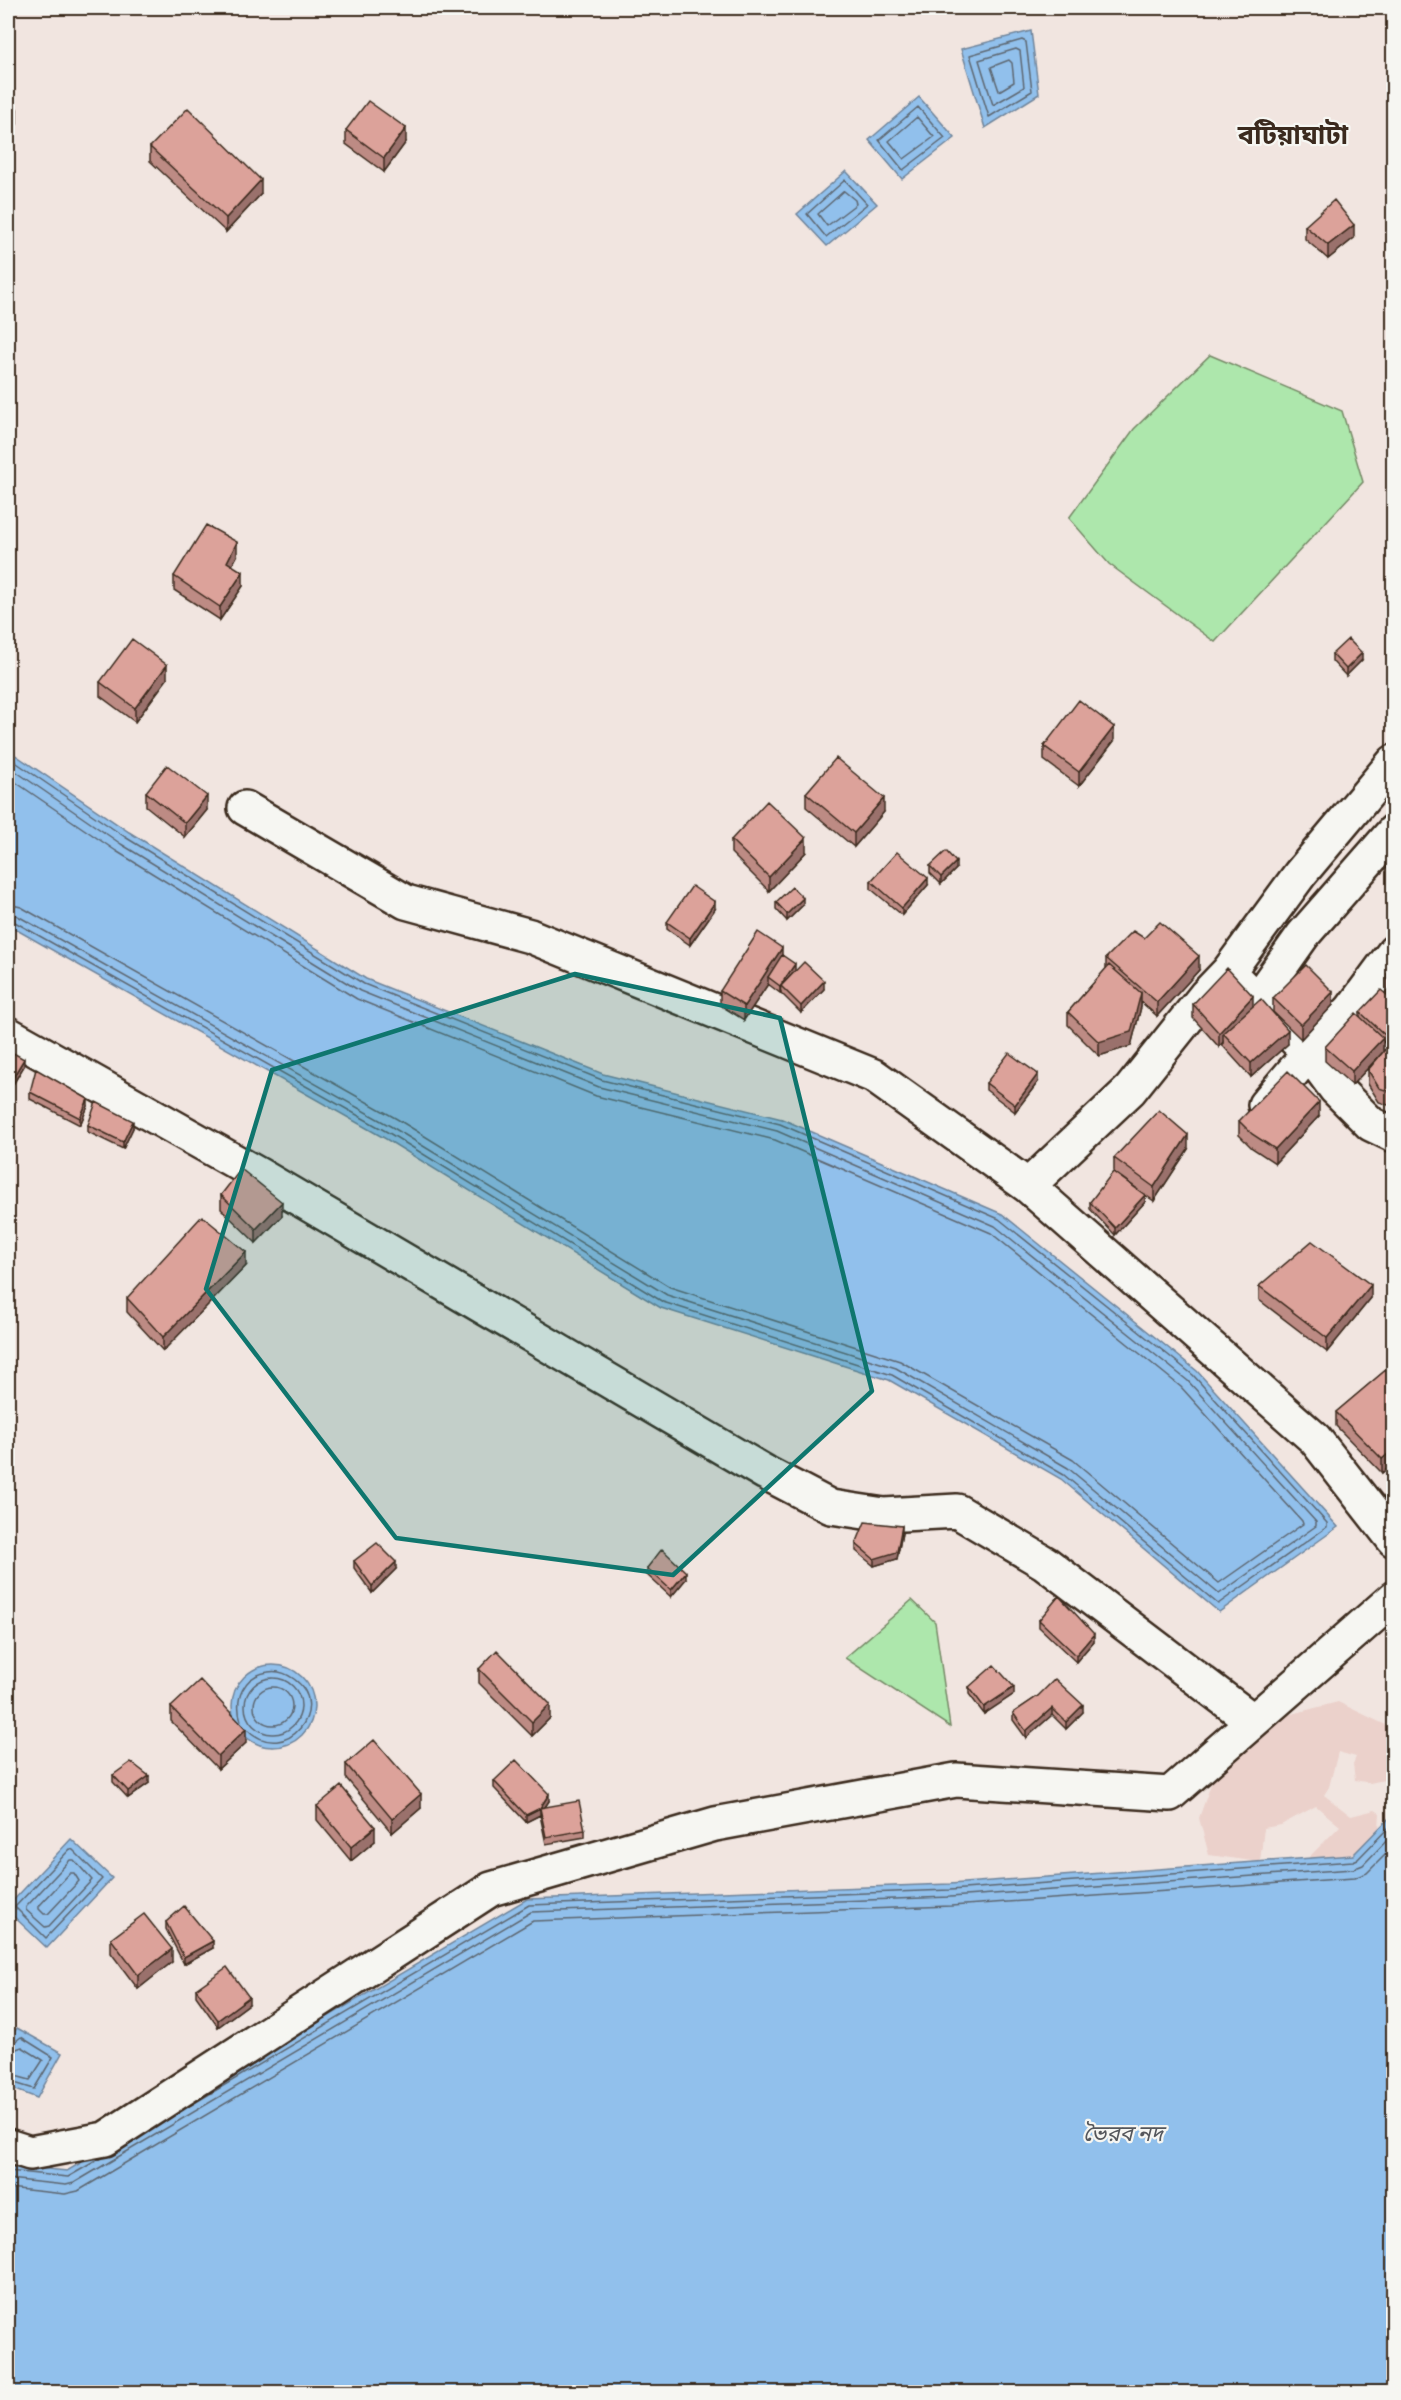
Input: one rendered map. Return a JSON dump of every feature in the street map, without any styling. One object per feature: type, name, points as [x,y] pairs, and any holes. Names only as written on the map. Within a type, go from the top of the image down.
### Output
[{"type":"street","points":[[1028,1186],[1130,1090],[1228,972],[1300,874],[1394,762]]},
{"type":"street","points":[[1257,1000],[1303,935],[1392,836],[1358,805]]},
{"type":"street","points":[[245,808],[405,902],[530,936],[874,1076],[1028,1186],[1315,1439],[1394,1540]]},
{"type":"street","points":[[1265,1105],[1309,1053],[1351,1010],[1394,952]]},
{"type":"street","points":[[1228,972],[1309,1053],[1335,1088],[1371,1124],[1394,1135]]},
{"type":"street","points":[[8,1034],[259,1175],[766,1473],[831,1507],[884,1515],[957,1511],[1045,1563],[1253,1722]]},
{"type":"street","points":[[8,2146],[30,2153],[105,2139],[491,1889],[715,1824],[956,1780],[1170,1794],[1394,1598]]},
{"type":"highlighted area","points":[[575,974],[780,1018],[872,1391],[673,1575],[396,1538],[206,1289],[272,1070]]},
{"type":"shaded area","points":[[1338,1702],[1392,1728],[1394,1734],[1393,1772],[1384,1780],[1370,1783],[1355,1780],[1353,1764],[1356,1757],[1338,1752],[1329,1787],[1324,1795],[1351,1816],[1375,1810],[1380,1813],[1379,1828],[1326,1890],[1273,1893],[1340,1826],[1316,1806],[1281,1825],[1264,1828],[1260,1862],[1209,1855],[1199,1818],[1217,1767],[1284,1716]]},
{"type":"green space","points":[[1210,355],[1342,411],[1363,482],[1215,642],[1109,564],[1069,518],[1134,429]]},
{"type":"green space","points":[[912,1600],[935,1622],[950,1727],[845,1658]]},
{"type":"water","points":[[1031,31],[1039,94],[985,128],[961,49]]},
{"type":"water","points":[[919,97],[955,138],[902,179],[869,140]]},
{"type":"water","points":[[846,171],[877,204],[827,246],[797,214]]},
{"type":"water","points":[[8,750],[129,832],[366,979],[603,1074],[782,1119],[1002,1214],[1197,1371],[1338,1527],[1219,1612],[1061,1479],[889,1380],[661,1308],[386,1139],[8,925]]},
{"type":"water","points":[[273,1665],[289,1668],[302,1677],[311,1690],[314,1706],[311,1722],[302,1735],[289,1744],[273,1747],[257,1744],[244,1735],[235,1722],[232,1706],[235,1690],[244,1677],[257,1668]]},
{"type":"water","name":"ভৈরব নদ","points":[[1393,1814],[1393,2392],[8,2392],[8,2165],[67,2171],[527,1899],[950,1884],[1353,1855]]},
{"type":"water","points":[[71,1839],[112,1878],[47,1948],[8,1911],[8,1906]]},
{"type":"water","points":[[17,2028],[62,2053],[37,2098],[8,2087],[8,2041]]},
{"type":"building","points":[[368,101],[406,128],[384,158],[346,130]]},
{"type":"building","points":[[8,102],[17,110],[8,124]]},
{"type":"building","points":[[188,108],[261,180],[226,218],[150,147]]},
{"type":"building","points":[[1334,200],[1354,225],[1328,245],[1305,226]]},
{"type":"building","points":[[206,525],[237,542],[227,562],[243,572],[220,607],[174,576]]},
{"type":"building","points":[[132,639],[167,665],[135,708],[100,682]]},
{"type":"building","points":[[1348,639],[1362,653],[1346,669],[1332,654]]},
{"type":"building","points":[[1079,700],[1114,727],[1079,772],[1044,746]]},
{"type":"building","points":[[836,758],[884,798],[854,833],[806,793]]},
{"type":"building","points":[[167,765],[207,796],[185,823],[146,792]]},
{"type":"building","points":[[767,801],[806,838],[769,877],[731,840]]},
{"type":"building","points":[[946,851],[956,862],[941,877],[930,866]]},
{"type":"building","points":[[897,852],[928,878],[902,908],[871,881]]},
{"type":"building","points":[[692,886],[715,902],[690,938],[667,922]]},
{"type":"building","points":[[792,887],[803,898],[787,914],[776,902]]},
{"type":"building","points":[[1160,922],[1199,956],[1157,1002],[1106,958],[1133,931],[1144,938]]},
{"type":"building","points":[[758,932],[782,948],[744,1006],[720,991]]},
{"type":"building","points":[[782,955],[795,964],[780,986],[768,977]]},
{"type":"building","points":[[804,962],[824,981],[801,1006],[781,986]]},
{"type":"building","points":[[1109,965],[1141,993],[1131,1032],[1099,1042],[1068,1012]]},
{"type":"building","points":[[1306,965],[1333,992],[1301,1025],[1273,998]]},
{"type":"building","points":[[1394,966],[1394,979],[1387,974]]},
{"type":"building","points":[[1227,968],[1253,996],[1219,1033],[1193,1004]]},
{"type":"building","points":[[1381,990],[1394,1001],[1394,1029],[1386,1036],[1360,1012]]},
{"type":"building","points":[[1261,999],[1288,1030],[1251,1063],[1223,1033]]},
{"type":"building","points":[[1356,1013],[1383,1038],[1352,1071],[1325,1047]]},
{"type":"building","points":[[1394,1039],[1394,1093],[1379,1088],[1368,1070]]},
{"type":"building","points":[[8,1050],[24,1059],[12,1079],[8,1076]]},
{"type":"building","points":[[1009,1053],[1038,1074],[1015,1105],[986,1083]]},
{"type":"building","points":[[36,1069],[88,1099],[80,1118],[30,1092]]},
{"type":"building","points":[[1288,1071],[1319,1102],[1275,1149],[1252,1134],[1239,1121]]},
{"type":"building","points":[[96,1102],[133,1121],[123,1142],[88,1125]]},
{"type":"building","points":[[1159,1110],[1188,1135],[1154,1187],[1114,1158]]},
{"type":"building","points":[[241,1169],[282,1202],[256,1229],[221,1195]]},
{"type":"building","points":[[1113,1172],[1145,1195],[1115,1228],[1090,1202]]},
{"type":"building","points":[[202,1216],[246,1252],[163,1337],[127,1298]]},
{"type":"building","points":[[1312,1241],[1371,1285],[1327,1338],[1259,1286]]},
{"type":"building","points":[[1394,1363],[1394,1449],[1382,1459],[1336,1412]]},
{"type":"building","points":[[865,1522],[902,1526],[897,1552],[874,1559],[856,1544]]},
{"type":"building","points":[[377,1543],[396,1562],[372,1586],[354,1561]]},
{"type":"building","points":[[662,1549],[686,1572],[671,1590],[647,1568]]},
{"type":"building","points":[[1059,1596],[1094,1634],[1076,1655],[1039,1620]]},
{"type":"building","points":[[497,1650],[550,1704],[532,1722],[479,1669]]},
{"type":"building","points":[[994,1665],[1014,1687],[984,1707],[969,1687]]},
{"type":"building","points":[[1055,1679],[1083,1705],[1066,1722],[1052,1708],[1026,1731],[1013,1713],[1038,1696]]},
{"type":"building","points":[[200,1680],[246,1729],[218,1756],[171,1707]]},
{"type":"building","points":[[374,1740],[421,1794],[392,1819],[346,1764]]},
{"type":"building","points":[[516,1760],[549,1794],[540,1808],[526,1815],[494,1781]]},
{"type":"building","points":[[131,1762],[149,1776],[128,1791],[113,1775]]},
{"type":"building","points":[[341,1786],[375,1827],[351,1847],[317,1806]]},
{"type":"building","points":[[579,1801],[585,1830],[546,1837],[540,1808]]},
{"type":"building","points":[[184,1906],[213,1941],[184,1957],[166,1922]]},
{"type":"building","points":[[144,1914],[172,1949],[138,1975],[111,1939]]},
{"type":"building","points":[[227,1967],[249,1997],[218,2020],[196,1989]]},
{"type":"district","name":"বটিয়াঘাটা","points":[[1293,135]]}]
